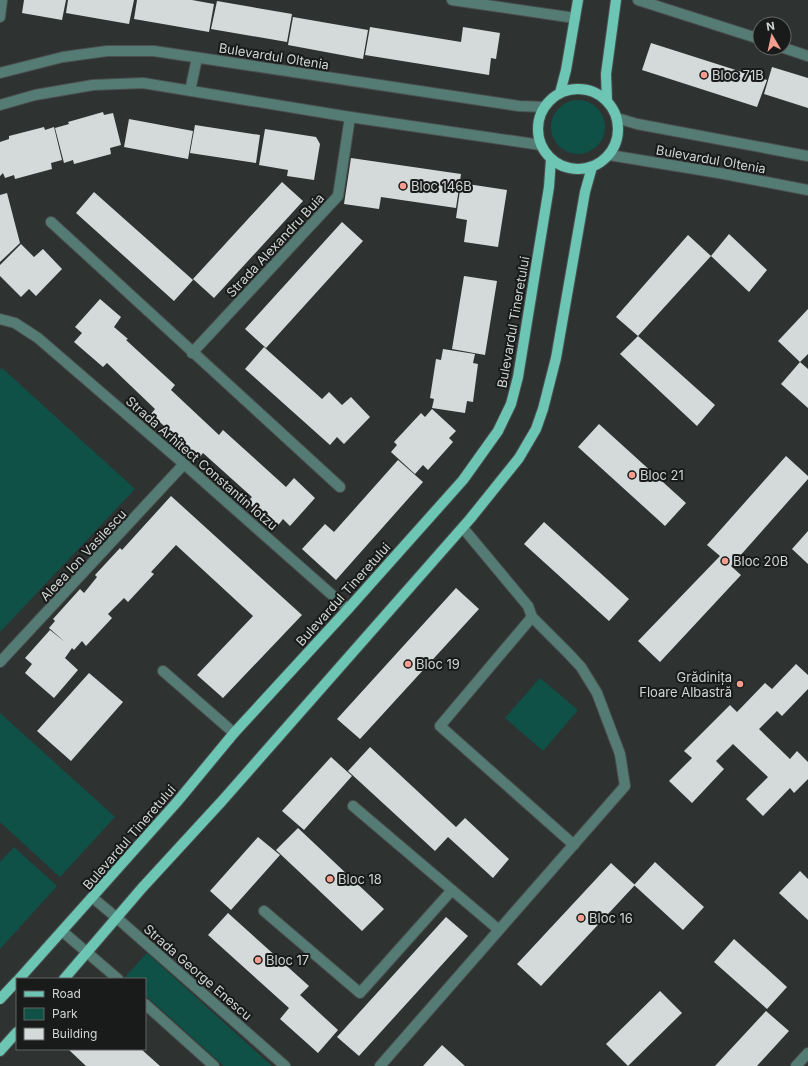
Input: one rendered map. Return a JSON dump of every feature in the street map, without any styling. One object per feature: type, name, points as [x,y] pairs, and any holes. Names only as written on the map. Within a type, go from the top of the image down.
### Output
[{"type":"main road","points":[[560,92],[578,0]]},
{"type":"main road","points":[[607,101],[606,74],[616,0]]},
{"type":"main road","points":[[572,89],[585,89],[597,93],[607,101],[617,118],[619,131],[616,144],[609,155],[601,162],[592,167],[570,169],[560,165],[545,153],[541,145],[538,132],[539,119],[544,107],[551,99],[560,92],[572,89]]},
{"type":"main road","name":"Bulevardul Tineretului","points":[[20,978],[93,898],[177,802],[234,733],[348,609],[463,480],[498,431],[511,404],[518,378],[549,187],[551,159]]},
{"type":"main road","points":[[65,978],[142,888],[222,801],[463,528],[519,458],[536,429],[556,358],[584,192],[592,167]]},
{"type":"main road","name":"Bulevardul Tineretului","points":[[0,1000],[16,982]]},
{"type":"main road","points":[[0,1051],[13,1040]]},
{"type":"street","points":[[0,17],[2,0]]},
{"type":"street","points":[[452,0],[575,18]]},
{"type":"street","points":[[638,0],[752,36]]},
{"type":"street","name":"Bulevardul Oltenia","points":[[0,72],[63,57],[107,51],[154,51],[519,106],[544,107]]},
{"type":"street","points":[[792,51],[808,56]]},
{"type":"street","points":[[190,91],[196,58]]},
{"type":"street","points":[[0,105],[35,95],[93,85],[143,83],[350,117],[541,145]]},
{"type":"street","name":"Strada Alexandru Buia","points":[[192,353],[338,196],[350,117]]},
{"type":"street","name":"Bulevardul Oltenia","points":[[617,118],[637,124],[808,156]]},
{"type":"street","name":"Bulevardul Oltenia","points":[[609,155],[719,173],[808,190]]},
{"type":"street","points":[[51,222],[192,353],[340,487]]},
{"type":"street","name":"Strada Arhitect Constantin Iotzu","points":[[0,319],[15,323],[38,338],[184,464],[348,609]]},
{"type":"street","name":"Aleea Ion Vasilescu","points":[[0,662],[184,464]]},
{"type":"street","points":[[380,1066],[625,786],[620,754],[597,693],[584,672],[557,641],[532,617],[528,606],[463,528]]},
{"type":"street","points":[[532,617],[440,726],[574,844]]},
{"type":"street","points":[[163,671],[234,733]]},
{"type":"street","points":[[353,806],[499,930]]},
{"type":"street","points":[[264,911],[360,993],[452,890]]},
{"type":"street","name":"Strada George Enescu","points":[[93,898],[285,1066]]},
{"type":"street","points":[[62,931],[117,978]]},
{"type":"street","points":[[146,1005],[214,1066]]},
{"type":"street","points":[[796,1066],[808,1053]]},
{"type":"green space","points":[[578,100],[588,102],[597,108],[603,117],[605,127],[603,137],[597,146],[588,152],[578,154],[568,152],[559,146],[553,137],[551,127],[553,117],[559,108],[568,102]]},
{"type":"green space","points":[[2,368],[135,489],[0,632],[0,370]]},
{"type":"green space","points":[[540,678],[578,710],[543,751],[505,718]]},
{"type":"green space","points":[[0,713],[115,817],[60,877],[0,822]]},
{"type":"green space","points":[[14,847],[57,886],[0,949],[0,862]]},
{"type":"green space","points":[[147,953],[272,1066],[224,1066],[146,996],[146,978],[125,977]]},
{"type":"building","points":[[24,0],[66,0],[62,20],[22,13]]},
{"type":"building","points":[[68,0],[134,0],[129,24],[66,13]]},
{"type":"building","points":[[137,0],[192,0],[214,4],[209,32],[134,19]]},
{"type":"building","points":[[217,1],[292,14],[287,42],[211,29]]},
{"type":"building","points":[[293,17],[368,30],[363,59],[288,45]]},
{"type":"building","points":[[370,27],[461,42],[463,27],[500,33],[496,59],[491,58],[489,75],[365,55]]},
{"type":"building","name":"Bloc 71B","points":[[651,43],[767,80],[757,107],[642,70]]},
{"type":"building","points":[[772,67],[808,78],[808,108],[764,94]]},
{"type":"building","points":[[103,112],[104,115],[113,113],[121,145],[110,148],[111,154],[74,164],[73,160],[64,163],[55,128],[69,124],[68,122]]},
{"type":"building","points":[[129,119],[193,131],[188,159],[124,147]]},
{"type":"building","points":[[195,125],[260,135],[256,163],[190,153]]},
{"type":"building","points":[[44,127],[45,130],[54,127],[62,160],[51,163],[52,169],[15,179],[14,175],[5,178],[3,173],[0,176],[0,142],[9,139],[9,136]]},
{"type":"building","points":[[265,129],[316,137],[320,144],[314,180],[287,176],[288,170],[259,165]]},
{"type":"building","name":"Bloc 146B","points":[[351,158],[461,174],[456,208],[381,197],[379,209],[344,204]]},
{"type":"building","points":[[282,182],[303,201],[214,298],[193,279]]},
{"type":"building","points":[[461,183],[507,190],[498,247],[464,242],[467,220],[456,218]]},
{"type":"building","points":[[94,192],[193,280],[174,301],[76,213]]},
{"type":"building","points":[[7,193],[20,243],[0,262],[0,195]]},
{"type":"building","points":[[342,222],[363,241],[266,348],[245,329]]},
{"type":"building","points":[[729,234],[767,270],[749,292],[711,256]]},
{"type":"building","points":[[688,235],[711,256],[638,336],[616,317]]},
{"type":"building","points":[[21,244],[34,257],[43,249],[62,269],[36,296],[29,289],[21,297],[0,276],[0,265]]},
{"type":"building","points":[[464,276],[497,281],[485,355],[452,349]]},
{"type":"building","points":[[100,299],[121,317],[114,327],[175,385],[171,390],[219,435],[223,430],[286,487],[294,478],[315,498],[290,526],[283,519],[276,528],[247,502],[252,497],[203,453],[199,458],[151,414],[155,409],[107,363],[103,367],[74,342],[82,333],[75,327]]},
{"type":"building","points":[[808,309],[808,354],[800,362],[778,341]]},
{"type":"building","points":[[638,336],[715,405],[697,426],[620,354]]},
{"type":"building","points":[[264,347],[322,399],[329,392],[342,405],[351,397],[370,417],[344,444],[337,437],[330,445],[245,369]]},
{"type":"building","points":[[443,349],[475,354],[473,363],[478,364],[473,402],[467,401],[465,413],[432,408],[434,399],[430,398],[436,359],[441,360]]},
{"type":"building","points":[[800,362],[808,369],[808,408],[781,384]]},
{"type":"building","points":[[432,409],[456,431],[449,438],[453,442],[428,470],[423,465],[415,474],[391,452],[397,445],[394,442],[421,413],[425,417]]},
{"type":"building","name":"Bloc 21","points":[[599,424],[686,503],[665,526],[578,447]]},
{"type":"building","name":"Bloc 20B","points":[[786,456],[808,476],[808,479],[731,566],[741,575],[660,662],[638,641],[720,556],[707,545]]},
{"type":"building","points":[[398,460],[423,482],[336,580],[302,549],[325,524],[334,532]]},
{"type":"building","points":[[171,496],[302,615],[223,698],[197,675],[253,616],[176,545],[151,572],[154,574],[128,602],[124,598],[108,614],[112,618],[86,646],[82,641],[74,650],[72,648],[65,658],[78,670],[54,698],[25,673],[32,664],[25,658],[50,630],[65,642],[49,628],[55,621],[53,619],[80,589],[84,593],[97,577],[95,575],[120,548],[122,550]]},
{"type":"building","points":[[544,522],[629,599],[609,621],[524,544]]},
{"type":"building","points":[[808,531],[808,564],[792,549]]},
{"type":"building","name":"Bloc 19","points":[[456,588],[479,609],[360,739],[337,719]]},
{"type":"building","points":[[796,664],[808,675],[808,689],[782,716],[777,711],[759,729],[790,759],[797,751],[808,762],[808,779],[794,793],[790,788],[763,816],[746,799],[768,777],[733,744],[716,761],[724,769],[692,803],[669,781],[692,758],[684,751],[730,705],[737,712],[765,683],[772,689]]},
{"type":"building","points":[[89,673],[123,702],[71,761],[37,731]]},
{"type":"building","points":[[370,747],[456,827],[465,818],[509,859],[493,878],[448,837],[435,851],[348,771]]},
{"type":"building","points":[[331,757],[352,776],[304,830],[282,811]]},
{"type":"building","name":"Bloc 18","points":[[298,828],[384,909],[362,931],[276,850]]},
{"type":"building","points":[[258,837],[280,855],[231,910],[210,891]]},
{"type":"building","points":[[655,862],[704,907],[683,930],[634,885]]},
{"type":"building","name":"Bloc 16","points":[[611,863],[635,885],[541,986],[517,964]]},
{"type":"building","points":[[800,871],[808,879],[808,920],[779,893]]},
{"type":"building","name":"Bloc 17","points":[[228,913],[309,986],[300,995],[338,1030],[318,1053],[280,1019],[289,1008],[208,935]]},
{"type":"building","points":[[446,917],[468,936],[359,1056],[337,1037]]},
{"type":"building","points":[[734,939],[787,987],[767,1009],[714,962]]},
{"type":"building","points":[[660,991],[682,1013],[628,1066],[606,1044]]},
{"type":"building","points":[[766,1011],[789,1031],[757,1066],[715,1066]]},
{"type":"building","points":[[442,1045],[465,1066],[423,1066]]},
{"type":"building","points":[[69,1050],[142,1050],[160,1066],[86,1066]]},
{"type":"place","name":"Bloc 71B","points":[[704,75]]},
{"type":"place","name":"Bloc 146B","points":[[403,186]]},
{"type":"place","name":"Bloc 21","points":[[632,475]]},
{"type":"place","name":"Bloc 20B","points":[[725,561]]},
{"type":"place","name":"Bloc 19","points":[[408,664]]},
{"type":"place","name":"Grădinița Floare Albastră","points":[[740,684]]},
{"type":"place","name":"Bloc 18","points":[[330,879]]},
{"type":"place","name":"Bloc 16","points":[[581,918]]},
{"type":"place","name":"Bloc 17","points":[[258,960]]}]
